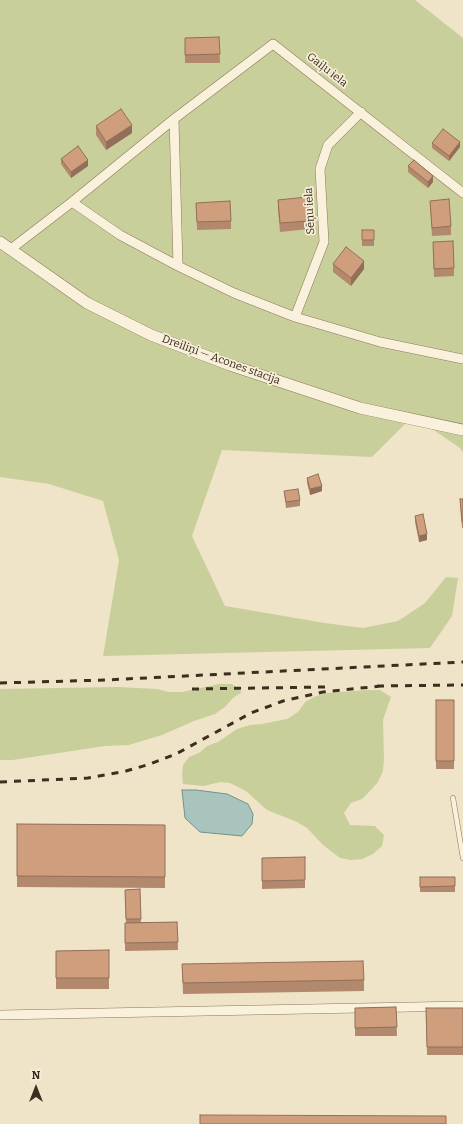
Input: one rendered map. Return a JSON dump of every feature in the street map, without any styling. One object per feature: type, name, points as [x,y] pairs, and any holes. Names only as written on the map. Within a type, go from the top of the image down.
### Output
[{"type":"street","name":"Gaiļu iela","points":[[11,249],[72,202],[174,119],[273,44],[463,192]]},
{"type":"street","name":"Sēņu iela","points":[[295,317],[324,242],[320,169],[328,145],[361,112]]},
{"type":"street","points":[[174,119],[178,266]]},
{"type":"street","points":[[72,202],[120,235],[178,266],[234,293],[295,317],[380,342],[463,359]]},
{"type":"street","name":"Dreiliņi — Acones stacija","points":[[0,242],[87,302],[151,334],[230,365],[360,408],[463,430]]},
{"type":"street","points":[[0,1014],[463,1006]]},
{"type":"lane","points":[[453,798],[463,858]]},
{"type":"green space","points":[[0,0],[415,0],[463,38],[463,453],[460,448],[413,416],[372,457],[222,450],[192,536],[225,606],[325,623],[363,628],[398,621],[425,603],[446,577],[458,578],[452,616],[430,648],[103,656],[119,560],[103,501],[49,484],[0,477]]},
{"type":"green space","points":[[219,684],[232,684],[242,692],[215,714],[194,721],[162,735],[129,745],[105,746],[13,760],[0,760],[0,689],[118,687],[182,692]]},
{"type":"green space","points":[[380,690],[391,697],[383,720],[383,771],[378,782],[370,791],[362,799],[351,803],[344,813],[350,825],[375,826],[384,835],[382,846],[373,854],[362,859],[351,860],[340,858],[323,845],[307,828],[297,822],[267,810],[246,791],[230,783],[221,782],[203,786],[183,784],[183,765],[189,757],[199,753],[207,746],[218,742],[237,729],[250,725],[287,719],[298,712],[305,702],[316,696],[328,693]]},
{"type":"water","points":[[182,790],[196,790],[227,794],[248,804],[253,814],[252,824],[242,836],[200,832],[185,818]]},
{"type":"building","points":[[219,37],[220,54],[185,55],[185,38]]},
{"type":"building","points":[[121,109],[132,125],[106,142],[96,126]]},
{"type":"building","points":[[443,129],[460,142],[449,156],[432,143]]},
{"type":"building","points":[[78,146],[88,160],[71,172],[61,159]]},
{"type":"building","points":[[414,160],[433,176],[428,182],[408,166]]},
{"type":"building","points":[[307,197],[309,221],[280,223],[278,200]]},
{"type":"building","points":[[449,199],[451,226],[432,228],[430,201]]},
{"type":"building","points":[[230,201],[231,221],[197,222],[196,203]]},
{"type":"building","points":[[362,230],[374,230],[374,240],[362,240]]},
{"type":"building","points":[[453,241],[454,268],[434,269],[433,242]]},
{"type":"building","points":[[346,247],[364,261],[351,278],[333,264]]},
{"type":"building","points":[[318,474],[322,486],[310,489],[307,478]]},
{"type":"building","points":[[298,489],[300,500],[286,502],[284,491]]},
{"type":"building","points":[[460,499],[463,499],[463,522],[462,522]]},
{"type":"building","points":[[423,514],[427,534],[419,536],[415,516]]},
{"type":"building","points":[[436,700],[454,700],[454,761],[436,761]]},
{"type":"building","points":[[17,824],[165,825],[165,877],[17,876]]},
{"type":"building","points":[[305,857],[305,880],[262,881],[262,858]]},
{"type":"building","points":[[420,877],[455,877],[455,886],[420,887]]},
{"type":"building","points":[[140,889],[141,919],[126,919],[125,890]]},
{"type":"building","points":[[177,922],[178,942],[125,943],[125,923]]},
{"type":"building","points":[[109,950],[109,978],[56,978],[56,951]]},
{"type":"building","points":[[363,961],[364,980],[183,983],[182,964]]},
{"type":"building","points":[[396,1007],[397,1027],[355,1028],[355,1008]]},
{"type":"building","points":[[426,1008],[463,1008],[463,1047],[427,1047]]},
{"type":"building","points":[[200,1115],[446,1116],[446,1124],[200,1124]]},
{"type":"railway","points":[[0,683],[105,680],[463,662]]},
{"type":"railway","points":[[377,686],[463,685]]},
{"type":"railway","points":[[0,782],[88,778],[126,771],[176,754],[251,713],[283,701],[323,692],[381,686]]},
{"type":"railway","points":[[192,689],[325,687]]}]
